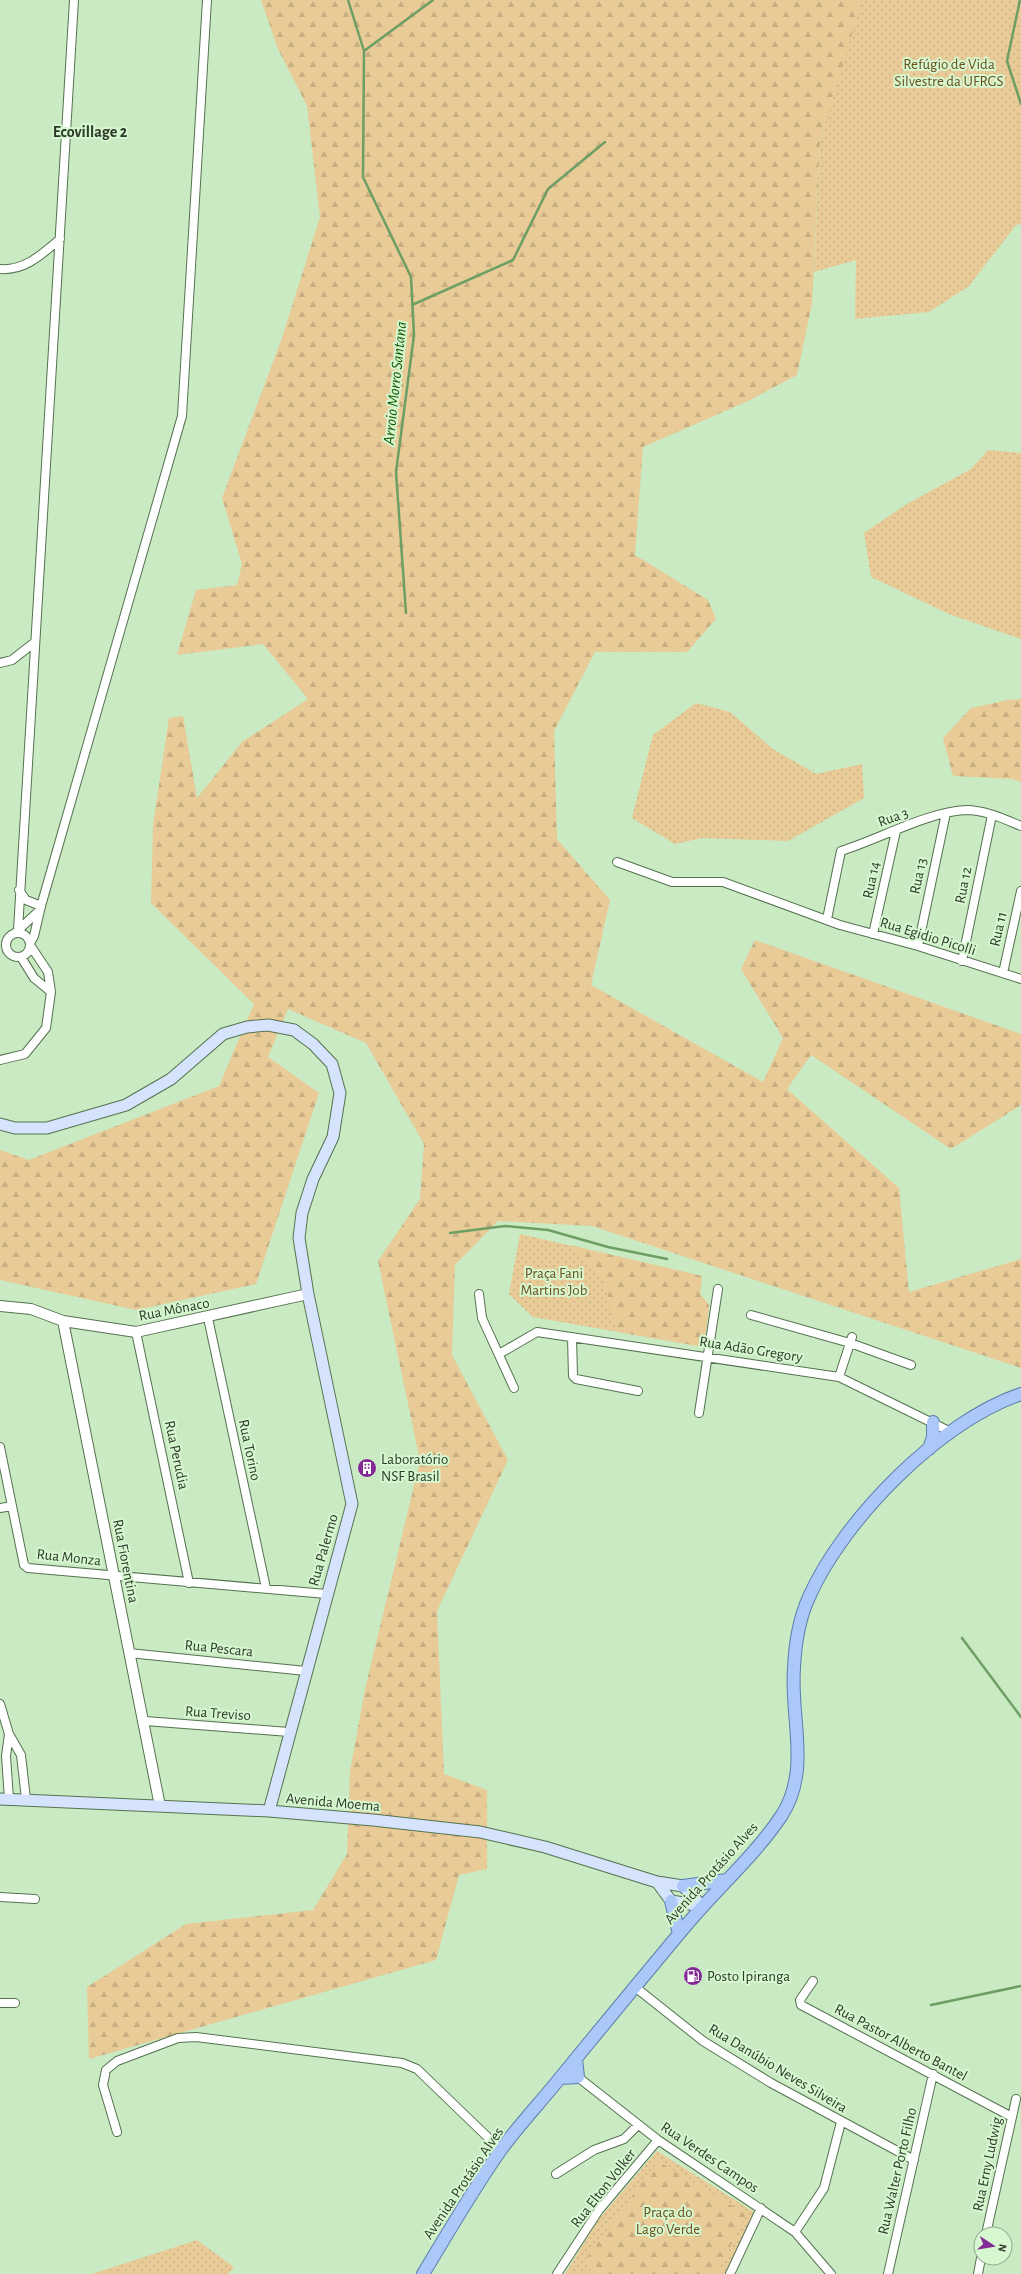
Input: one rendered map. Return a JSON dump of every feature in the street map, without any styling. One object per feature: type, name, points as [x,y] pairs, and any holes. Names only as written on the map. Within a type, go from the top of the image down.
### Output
[{"type":"main road","name":"Rua Palermo","points":[[0,1124],[15,1128],[48,1128],[126,1105],[171,1079],[223,1034],[247,1027],[268,1024],[294,1030],[313,1044],[332,1064],[340,1093],[333,1137],[313,1179],[302,1213],[299,1238],[308,1294],[352,1504],[326,1594],[269,1811]]},
{"type":"main road","name":"Avenida Protásio Alves","points":[[422,2274],[500,2150],[702,1906],[762,1843],[784,1811],[796,1782],[799,1750],[794,1670],[798,1633],[808,1600],[824,1568],[849,1530],[870,1506],[949,1431],[990,1406],[1021,1394]]},
{"type":"main road","points":[[929,1449],[933,1437],[933,1422]]},
{"type":"main road","name":"Avenida Moema","points":[[4,1799],[269,1811],[373,1820],[480,1832],[545,1847],[657,1882],[683,1886]]},
{"type":"main road","points":[[683,1886],[727,1880]]},
{"type":"main road","points":[[657,1882],[671,1901],[679,1934]]},
{"type":"main road","points":[[683,1886],[702,1906]]},
{"type":"main road","points":[[671,1901],[702,1906]]},
{"type":"main road","points":[[564,2074],[578,2077],[576,2059]]},
{"type":"street","points":[[16,932],[74,0]]},
{"type":"street","points":[[0,950],[10,955],[21,957],[28,953],[34,936],[182,416],[207,0]]},
{"type":"street","points":[[0,269],[24,266],[40,257],[60,239]]},
{"type":"street","points":[[0,663],[12,660],[35,642]]},
{"type":"street","name":"Rua 3","points":[[827,919],[841,851],[946,813],[966,810],[992,815],[1021,826]]},
{"type":"street","name":"Rua 13","points":[[918,946],[946,813]]},
{"type":"street","name":"Rua 12","points":[[962,961],[992,815]]},
{"type":"street","name":"Rua 14","points":[[873,934],[896,831]]},
{"type":"street","name":"Rua Egidio Picolli","points":[[617,862],[670,882],[723,882],[840,925],[918,946],[1021,979]]},
{"type":"street","points":[[19,890],[26,900],[41,908]]},
{"type":"street","name":"Rua 11","points":[[1003,973],[1021,891]]},
{"type":"street","points":[[10,955],[3,941],[16,932],[41,908]]},
{"type":"street","points":[[0,1060],[25,1054],[46,1028],[51,992],[48,972],[23,934],[16,932]]},
{"type":"street","points":[[21,957],[34,978],[51,992]]},
{"type":"street","points":[[699,1413],[709,1356],[718,1289]]},
{"type":"street","name":"Rua Mônaco","points":[[0,1306],[31,1309],[63,1321],[136,1332],[208,1318],[308,1294]]},
{"type":"street","points":[[478,1294],[482,1318],[514,1388]]},
{"type":"street","points":[[751,1315],[851,1340],[911,1365]]},
{"type":"street","name":"Rua Torino","points":[[208,1318],[266,1588]]},
{"type":"street","name":"Rua Fiorentina","points":[[63,1321],[129,1652],[145,1722],[160,1806]]},
{"type":"street","name":"Rua Perudia","points":[[136,1332],[189,1583]]},
{"type":"street","name":"Rua Adão Gregory","points":[[499,1354],[537,1332],[709,1356],[839,1377],[949,1431]]},
{"type":"street","points":[[572,1337],[573,1376],[576,1379],[638,1391]]},
{"type":"street","points":[[839,1377],[851,1340]]},
{"type":"street","name":"Rua Monza","points":[[0,1447],[24,1565],[28,1568],[326,1594]]},
{"type":"street","points":[[0,1508],[12,1506]]},
{"type":"street","name":"Rua Pescara","points":[[129,1652],[306,1671]]},
{"type":"street","points":[[0,1704],[9,1734],[21,1755],[26,1799]]},
{"type":"street","name":"Rua Treviso","points":[[145,1722],[289,1732]]},
{"type":"street","points":[[4,1799],[6,1756],[9,1734]]},
{"type":"street","points":[[0,1897],[35,1899]]},
{"type":"street","name":"Rua Pastor Alberto Bantel","points":[[813,1982],[800,2000],[801,2005],[1012,2117]]},
{"type":"street","name":"Rua Danúbio Neves Silveira","points":[[635,1987],[703,2041],[771,2083],[914,2160]]},
{"type":"street","points":[[0,2003],[15,2003]]},
{"type":"street","points":[[117,2132],[103,2086],[106,2070],[117,2061],[178,2038],[196,2037],[402,2063],[417,2069],[500,2150]]},
{"type":"street","name":"Rua Walter Porto Filho","points":[[888,2274],[933,2074]]},
{"type":"street","name":"Rua Verdes Campos","points":[[578,2077],[658,2140],[795,2232],[827,2272]]},
{"type":"street","name":"Rua Erny Ludwig","points":[[988,2226],[1016,2099]]},
{"type":"street","points":[[795,2232],[824,2188],[841,2122]]},
{"type":"street","points":[[556,2174],[594,2150],[624,2139],[638,2125]]},
{"type":"street","name":"Rua Elton Volker","points":[[557,2274],[599,2210],[658,2140]]},
{"type":"street","points":[[730,2274],[761,2208]]},
{"type":"green space","points":[[261,0],[862,0],[820,142],[812,304],[797,375],[748,401],[643,447],[635,555],[708,600],[716,619],[687,652],[595,652],[554,731],[557,839],[610,900],[591,985],[763,1082],[783,1038],[741,969],[755,940],[1021,1034],[1021,1105],[951,1149],[811,1055],[787,1089],[899,1188],[909,1292],[1021,1259],[1021,1368],[592,1226],[498,1221],[455,1265],[452,1355],[508,1460],[437,1611],[444,1774],[487,1790],[487,1869],[459,1875],[436,1960],[89,2059],[87,1987],[186,1924],[313,1910],[347,1854],[350,1771],[365,1689],[420,1461],[378,1261],[420,1199],[424,1144],[366,1043],[288,1009],[268,1057],[319,1093],[256,1284],[136,1310],[0,1280],[0,1150],[29,1160],[219,1086],[254,1004],[151,903],[153,825],[169,718],[183,716],[197,798],[242,742],[308,699],[263,644],[177,655],[196,590],[237,585],[242,564],[222,498],[282,338],[320,217],[307,106],[278,49]]},
{"type":"green space","name":"Refúgio de Vida Silvestre da UFRGS","points":[[348,0],[1021,0],[1021,224],[1016,225],[969,286],[929,312],[855,319],[856,260],[814,272],[820,142],[825,126]]},
{"type":"green space","points":[[988,450],[1021,453],[1021,639],[949,614],[871,577],[864,533],[907,504],[971,469]]},
{"type":"green space","points":[[1021,699],[1021,782],[1012,779],[953,776],[943,738],[971,708],[1008,700]]},
{"type":"green space","points":[[696,703],[730,712],[773,749],[816,774],[862,764],[864,798],[788,841],[702,838],[675,844],[632,818],[653,735]]},
{"type":"green space","name":"Praça Fani Martins Job","points":[[520,1234],[702,1276],[700,1294],[709,1305],[704,1347],[533,1317],[509,1294]]},
{"type":"green space","points":[[570,1245],[702,1276],[700,1294],[709,1305],[704,1347],[617,1332],[602,1276]]},
{"type":"green space","name":"Praça do Lago Verde","points":[[657,2151],[754,2212],[725,2274],[565,2274],[599,2219]]},
{"type":"green space","name":"Praça do Lago Verde","points":[[658,2161],[746,2214],[717,2274],[592,2274],[585,2260]]},
{"type":"green space","points":[[197,2240],[234,2267],[228,2274],[92,2274]]},
{"type":"waterway","name":"Arroio Morro Santana","points":[[348,0],[364,51],[363,177],[411,277],[414,335],[396,472],[406,613]]},
{"type":"waterway","points":[[364,51],[433,0]]},
{"type":"waterway","points":[[1020,0],[1007,61],[1021,104]]},
{"type":"waterway","points":[[412,305],[513,260],[548,189],[605,142]]},
{"type":"waterway","points":[[450,1233],[505,1226],[548,1230],[608,1247],[667,1259]]},
{"type":"waterway","points":[[962,1638],[1021,1717]]},
{"type":"waterway","points":[[931,2005],[1021,1986]]},
{"type":"place","name":"Laboratório NSF Brasil","points":[[367,1468]]},
{"type":"place","name":"Posto Ipiranga","points":[[693,1976]]},
{"type":"district","name":"Ecovillage 2","points":[[90,131]]}]
